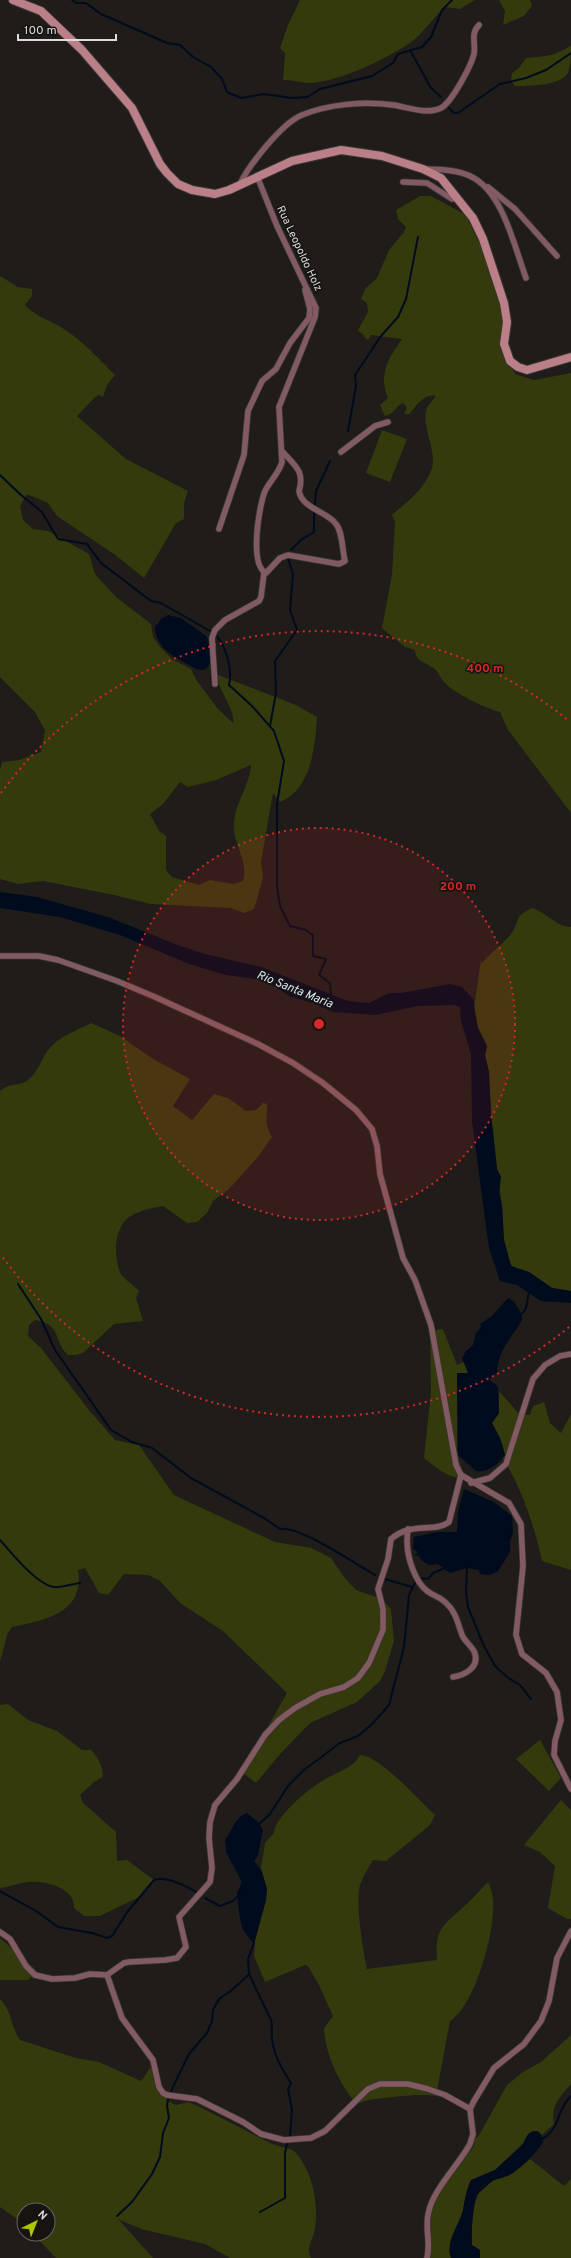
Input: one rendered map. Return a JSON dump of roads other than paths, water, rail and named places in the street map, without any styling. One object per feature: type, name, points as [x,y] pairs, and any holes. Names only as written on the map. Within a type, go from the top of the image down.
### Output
[{"type":"street","points":[[13,0],[41,11],[50,18],[121,93],[139,119],[160,164],[178,184],[198,192],[214,194],[292,161],[341,150],[382,156],[423,169],[441,178],[478,228],[498,280],[506,314],[505,350],[510,361],[518,368],[527,370],[571,357]]},
{"type":"street","points":[[240,184],[256,159],[288,125],[302,115],[326,108],[367,104],[391,104],[428,110],[443,106],[452,98],[473,56],[474,33],[479,25]]},
{"type":"street","points":[[423,169],[438,169],[469,175],[484,186],[495,191],[515,209],[557,256]]},
{"type":"street","name":"Rua Leopoldo Holz","points":[[257,176],[277,226],[316,308],[315,317],[280,402],[279,417],[282,451],[279,470],[266,490],[257,516],[258,556],[264,573]]},
{"type":"street","points":[[403,182],[427,183],[452,199],[457,198]]},
{"type":"street","points":[[484,186],[500,206],[526,278]]},
{"type":"street","points":[[219,529],[244,455],[247,417],[253,400],[262,381],[276,369],[290,343],[309,318],[308,300],[301,276]]},
{"type":"street","points":[[341,452],[375,426],[388,422]]},
{"type":"street","points":[[215,684],[213,635],[225,620],[259,601],[261,597],[264,573],[270,571],[280,558],[288,555],[333,564],[345,561],[338,526],[332,520],[302,499],[299,491],[302,482],[300,472],[282,451]]},
{"type":"street","points":[[0,956],[39,956],[58,960],[155,997],[258,1044],[293,1063],[342,1098],[367,1122],[372,1129],[377,1146],[380,1174],[403,1258],[415,1280],[431,1326],[456,1465],[461,1475],[471,1483],[509,1503],[521,1524],[523,1556],[516,1636],[522,1654],[546,1673],[557,1692],[561,1720],[555,1741],[554,1755],[571,1788]]},
{"type":"street","points":[[471,1483],[490,1478],[502,1468],[509,1457],[517,1426],[533,1379],[545,1365],[560,1356],[571,1354]]},
{"type":"street","points":[[0,1932],[10,1939],[29,1970],[40,1977],[58,1979],[90,1974],[107,1975],[124,1963],[172,1960],[184,1952],[186,1944],[179,1917],[210,1882],[212,1868],[209,1838],[210,1822],[215,1805],[237,1779],[265,1735],[279,1720],[306,1701],[344,1686],[364,1672],[380,1642],[383,1630],[383,1609],[378,1589],[388,1559],[389,1544],[396,1534],[408,1529],[442,1526],[449,1522],[461,1475]]},
{"type":"street","points":[[408,1529],[406,1548],[419,1581],[430,1595],[448,1604],[454,1613],[463,1636],[474,1651],[476,1661],[474,1665],[463,1675],[453,1676]]},
{"type":"street","points":[[427,2258],[430,2249],[428,2216],[433,2200],[470,2144],[473,2134],[470,2109],[494,2068],[530,2038],[541,2021],[549,2002],[556,1958],[571,1931]]},
{"type":"street","points":[[107,1975],[122,2018],[153,2060],[158,2088],[162,2093],[197,2099],[243,2122],[261,2134],[284,2140],[311,2138],[325,2130],[354,2105],[368,2088],[380,2084],[408,2084],[428,2089],[445,2095],[470,2109]]},
{"type":"water","points":[[168,615],[181,618],[206,636],[211,658],[209,666],[206,669],[200,670],[171,655],[158,641],[155,627],[162,618]]},
{"type":"water","name":"Rio Santa Maria","points":[[0,892],[37,897],[108,917],[175,944],[205,954],[261,967],[348,1001],[369,1003],[389,993],[401,993],[450,984],[462,987],[473,999],[478,1028],[487,1046],[485,1055],[489,1072],[491,1114],[497,1169],[501,1177],[499,1193],[502,1205],[504,1240],[511,1266],[529,1272],[552,1288],[571,1291],[571,1303],[541,1301],[517,1285],[500,1281],[489,1248],[472,1121],[471,1054],[461,1021],[460,1007],[454,1005],[417,1006],[376,1015],[333,1012],[313,1003],[291,997],[276,987],[255,979],[226,975],[189,964],[120,935],[60,917],[0,908]]},
{"type":"water","points":[[508,1298],[518,1307],[522,1320],[502,1351],[497,1373],[489,1379],[498,1387],[499,1413],[492,1423],[500,1438],[505,1455],[492,1467],[484,1471],[476,1471],[458,1455],[457,1373],[468,1373],[462,1358],[466,1351],[473,1345],[476,1333],[481,1327],[480,1324],[492,1316]]},
{"type":"water","points":[[464,1489],[494,1502],[512,1516],[513,1533],[510,1541],[510,1551],[498,1571],[490,1575],[480,1574],[479,1570],[467,1568],[450,1573],[438,1564],[429,1565],[421,1560],[419,1556],[414,1555],[418,1552],[413,1549],[414,1537],[437,1532],[457,1532],[458,1512]]},
{"type":"water","points":[[247,1813],[259,1823],[263,1830],[258,1855],[254,1861],[262,1872],[267,1889],[266,1900],[254,1944],[243,1930],[240,1919],[237,1893],[242,1882],[226,1852],[225,1840],[236,1821]]},
{"type":"water","points":[[533,2131],[541,2134],[543,2142],[533,2155],[511,2174],[482,2186],[477,2194],[473,2216],[472,2245],[480,2250],[480,2258],[451,2258],[451,2240],[463,2210],[471,2180],[495,2170],[523,2144],[528,2134]]},
{"type":"waterway","points":[[72,0],[76,3],[86,3],[101,14],[167,43],[180,45],[193,57],[211,67],[222,79],[227,92],[241,98],[264,94],[292,98],[307,97],[320,89],[372,76],[393,63],[398,54],[422,47],[431,37],[442,10],[452,0]]},
{"type":"waterway","points":[[410,50],[431,88],[441,97]]},
{"type":"waterway","points":[[449,108],[454,113],[458,113],[500,84],[526,78],[546,70],[571,53]]},
{"type":"waterway","points":[[348,431],[356,386],[355,375],[381,336],[398,317],[406,299],[418,237]]},
{"type":"waterway","points":[[315,504],[316,491],[330,461]]},
{"type":"waterway","points":[[0,475],[42,512],[58,539],[87,544],[101,563],[151,601],[161,603],[210,631]]},
{"type":"waterway","points":[[291,550],[301,540],[314,532],[314,512]]},
{"type":"waterway","points":[[270,726],[276,693],[275,661],[297,630],[290,610],[293,574],[288,558]]},
{"type":"waterway","name":"Rio Santa Maria","points":[[217,636],[228,659],[230,672],[229,685],[252,706],[274,731],[284,761],[277,804],[277,887],[280,906],[290,926],[306,930],[313,935],[313,956],[326,959],[319,975],[330,983],[330,998]]},
{"type":"waterway","points":[[18,1284],[41,1319],[55,1350],[111,1430],[132,1442],[152,1448],[191,1478],[264,1518],[280,1529],[301,1533],[314,1539],[375,1575]]},
{"type":"waterway","points":[[521,1315],[526,1308],[529,1292]]},
{"type":"waterway","points":[[0,1540],[31,1574],[46,1584],[56,1587],[80,1583]]},
{"type":"waterway","points":[[467,1566],[466,1592],[468,1607],[483,1644],[495,1666],[507,1677],[520,1685],[531,1699]]},
{"type":"waterway","points":[[420,1578],[428,1579],[433,1573],[445,1568]]},
{"type":"waterway","points":[[385,1579],[412,1587]]},
{"type":"waterway","points":[[258,1825],[270,1814],[288,1786],[304,1770],[340,1743],[358,1736],[372,1724],[389,1705],[404,1647],[409,1595],[416,1581]]},
{"type":"waterway","points":[[0,1891],[36,1911],[58,1927],[92,1933],[107,1938],[112,1936],[128,1911],[154,1880],[170,1880],[196,1892]]},
{"type":"waterway","points":[[205,1898],[220,1906],[233,1901],[240,1894]]},
{"type":"waterway","points":[[254,1943],[248,1959],[249,1974],[271,2020],[273,2045],[277,2057],[291,2083],[288,2089],[292,2110],[290,2136]]},
{"type":"waterway","points":[[171,2091],[189,2054],[207,2033],[212,2021],[213,2010],[219,1999],[232,1990],[249,1974]]},
{"type":"waterway","points":[[542,2139],[552,2130],[566,2101],[571,2096]]},
{"type":"waterway","points":[[117,2216],[132,2202],[152,2174],[160,2157],[163,2133],[169,2118],[167,2106],[168,2099]]},
{"type":"waterway","points":[[260,2212],[285,2198],[285,2153],[287,2144]]},
{"type":"waterway","points":[[476,2194],[492,2180]]}]
